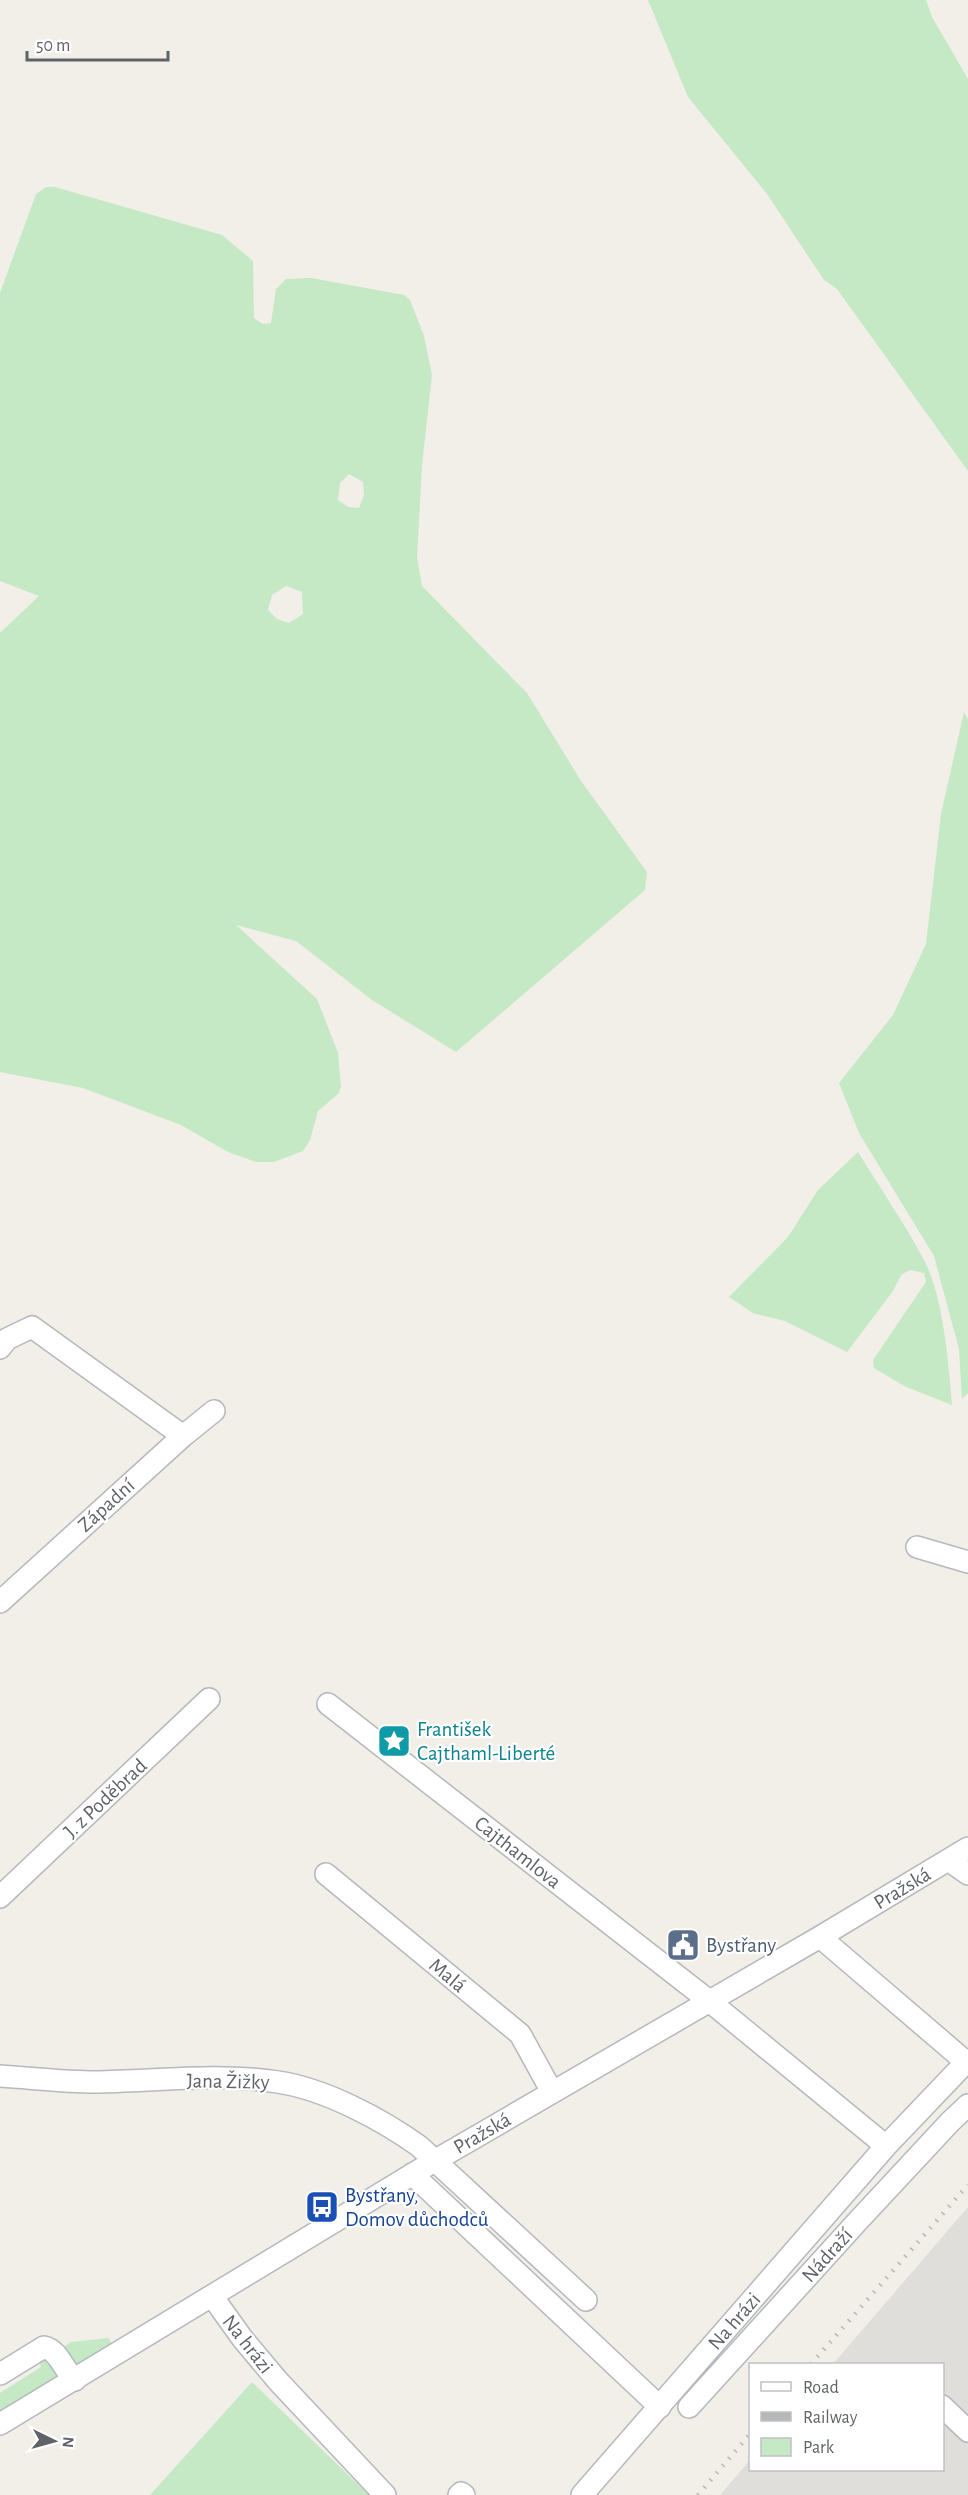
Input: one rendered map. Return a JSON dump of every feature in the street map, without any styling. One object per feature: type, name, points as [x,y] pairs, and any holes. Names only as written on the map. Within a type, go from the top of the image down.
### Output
[{"type":"street","points":[[0,1348],[7,1339],[32,1327],[183,1436]]},
{"type":"street","name":"Západní","points":[[0,1602],[183,1436],[214,1411]]},
{"type":"street","points":[[917,1546],[968,1562]]},
{"type":"street","name":"J. z Poděbrad","points":[[0,1897],[209,1699]]},
{"type":"street","name":"Cajthamlova","points":[[328,1704],[708,2000]]},
{"type":"street","name":"Pražská","points":[[0,2424],[412,2174],[820,1937],[968,1848]]},
{"type":"street","points":[[948,1860],[968,1874]]},
{"type":"street","name":"Malá","points":[[326,1874],[520,2034],[552,2092]]},
{"type":"street","points":[[820,1937],[967,2061]]},
{"type":"street","points":[[708,2000],[886,2146]]},
{"type":"street","name":"Na hrázi","points":[[582,2495],[886,2146],[967,2061]]},
{"type":"street","name":"Jana Žižky","points":[[0,2076],[92,2082],[250,2079],[280,2082],[313,2091],[394,2129],[436,2160],[586,2300]]},
{"type":"street","name":"Nádraží","points":[[689,2407],[856,2223],[968,2105]]},
{"type":"street","points":[[412,2174],[660,2407]]},
{"type":"street","name":"Na hrázi","points":[[212,2296],[226,2318],[278,2381],[385,2495]]},
{"type":"street","points":[[0,2374],[45,2347],[52,2350],[75,2380]]},
{"type":"street","points":[[944,2408],[968,2431]]},
{"type":"shaded area","points":[[968,2207],[968,2495],[720,2495],[749,2461],[749,2471],[944,2471],[944,2363],[834,2363]]},
{"type":"green space","points":[[648,0],[926,0],[932,17],[968,79],[968,471],[837,289],[824,280],[767,194],[688,97]]},
{"type":"green space","points":[[46,187],[55,187],[222,235],[253,261],[254,318],[263,324],[271,323],[276,289],[286,279],[311,278],[404,295],[410,300],[424,336],[432,375],[422,465],[417,557],[422,586],[527,693],[581,781],[647,872],[645,890],[456,1052],[372,1000],[296,941],[236,925],[317,999],[338,1053],[341,1087],[338,1094],[318,1111],[310,1140],[303,1151],[274,1162],[256,1162],[228,1152],[181,1125],[83,1088],[0,1072],[0,633],[39,596],[0,581],[0,293],[36,194]],"holes":[[[349,474],[363,482],[364,495],[359,508],[348,507],[338,500],[340,483]],[[286,586],[302,592],[303,614],[289,623],[277,619],[268,610],[272,595]]]},
{"type":"green space","points":[[964,712],[968,719],[968,1393],[962,1399],[959,1349],[934,1256],[859,1133],[839,1083],[893,1015],[926,944],[941,814]]},
{"type":"green space","points":[[858,1152],[909,1234],[931,1277],[941,1312],[952,1405],[904,1386],[874,1368],[873,1360],[926,1282],[924,1273],[910,1270],[901,1275],[893,1291],[847,1352],[785,1321],[753,1313],[729,1297],[788,1237],[818,1190]]},
{"type":"green space","points":[[109,2338],[112,2347],[78,2366],[68,2362],[60,2349],[71,2342]]},
{"type":"green space","points":[[46,2354],[54,2362],[57,2381],[0,2415],[0,2393],[41,2367],[38,2358]]},
{"type":"green space","points":[[252,2382],[369,2495],[150,2495]]},
{"type":"railway","points":[[812,2363],[968,2185]]},
{"type":"railway","points":[[698,2495],[749,2435]]},
{"type":"place","name":"František Cajthaml-Liberté","points":[[394,1741]]},
{"type":"place","name":"Bystřany","points":[[683,1945]]},
{"type":"place","name":"Bystřany, Domov důchodců","points":[[322,2207]]}]
